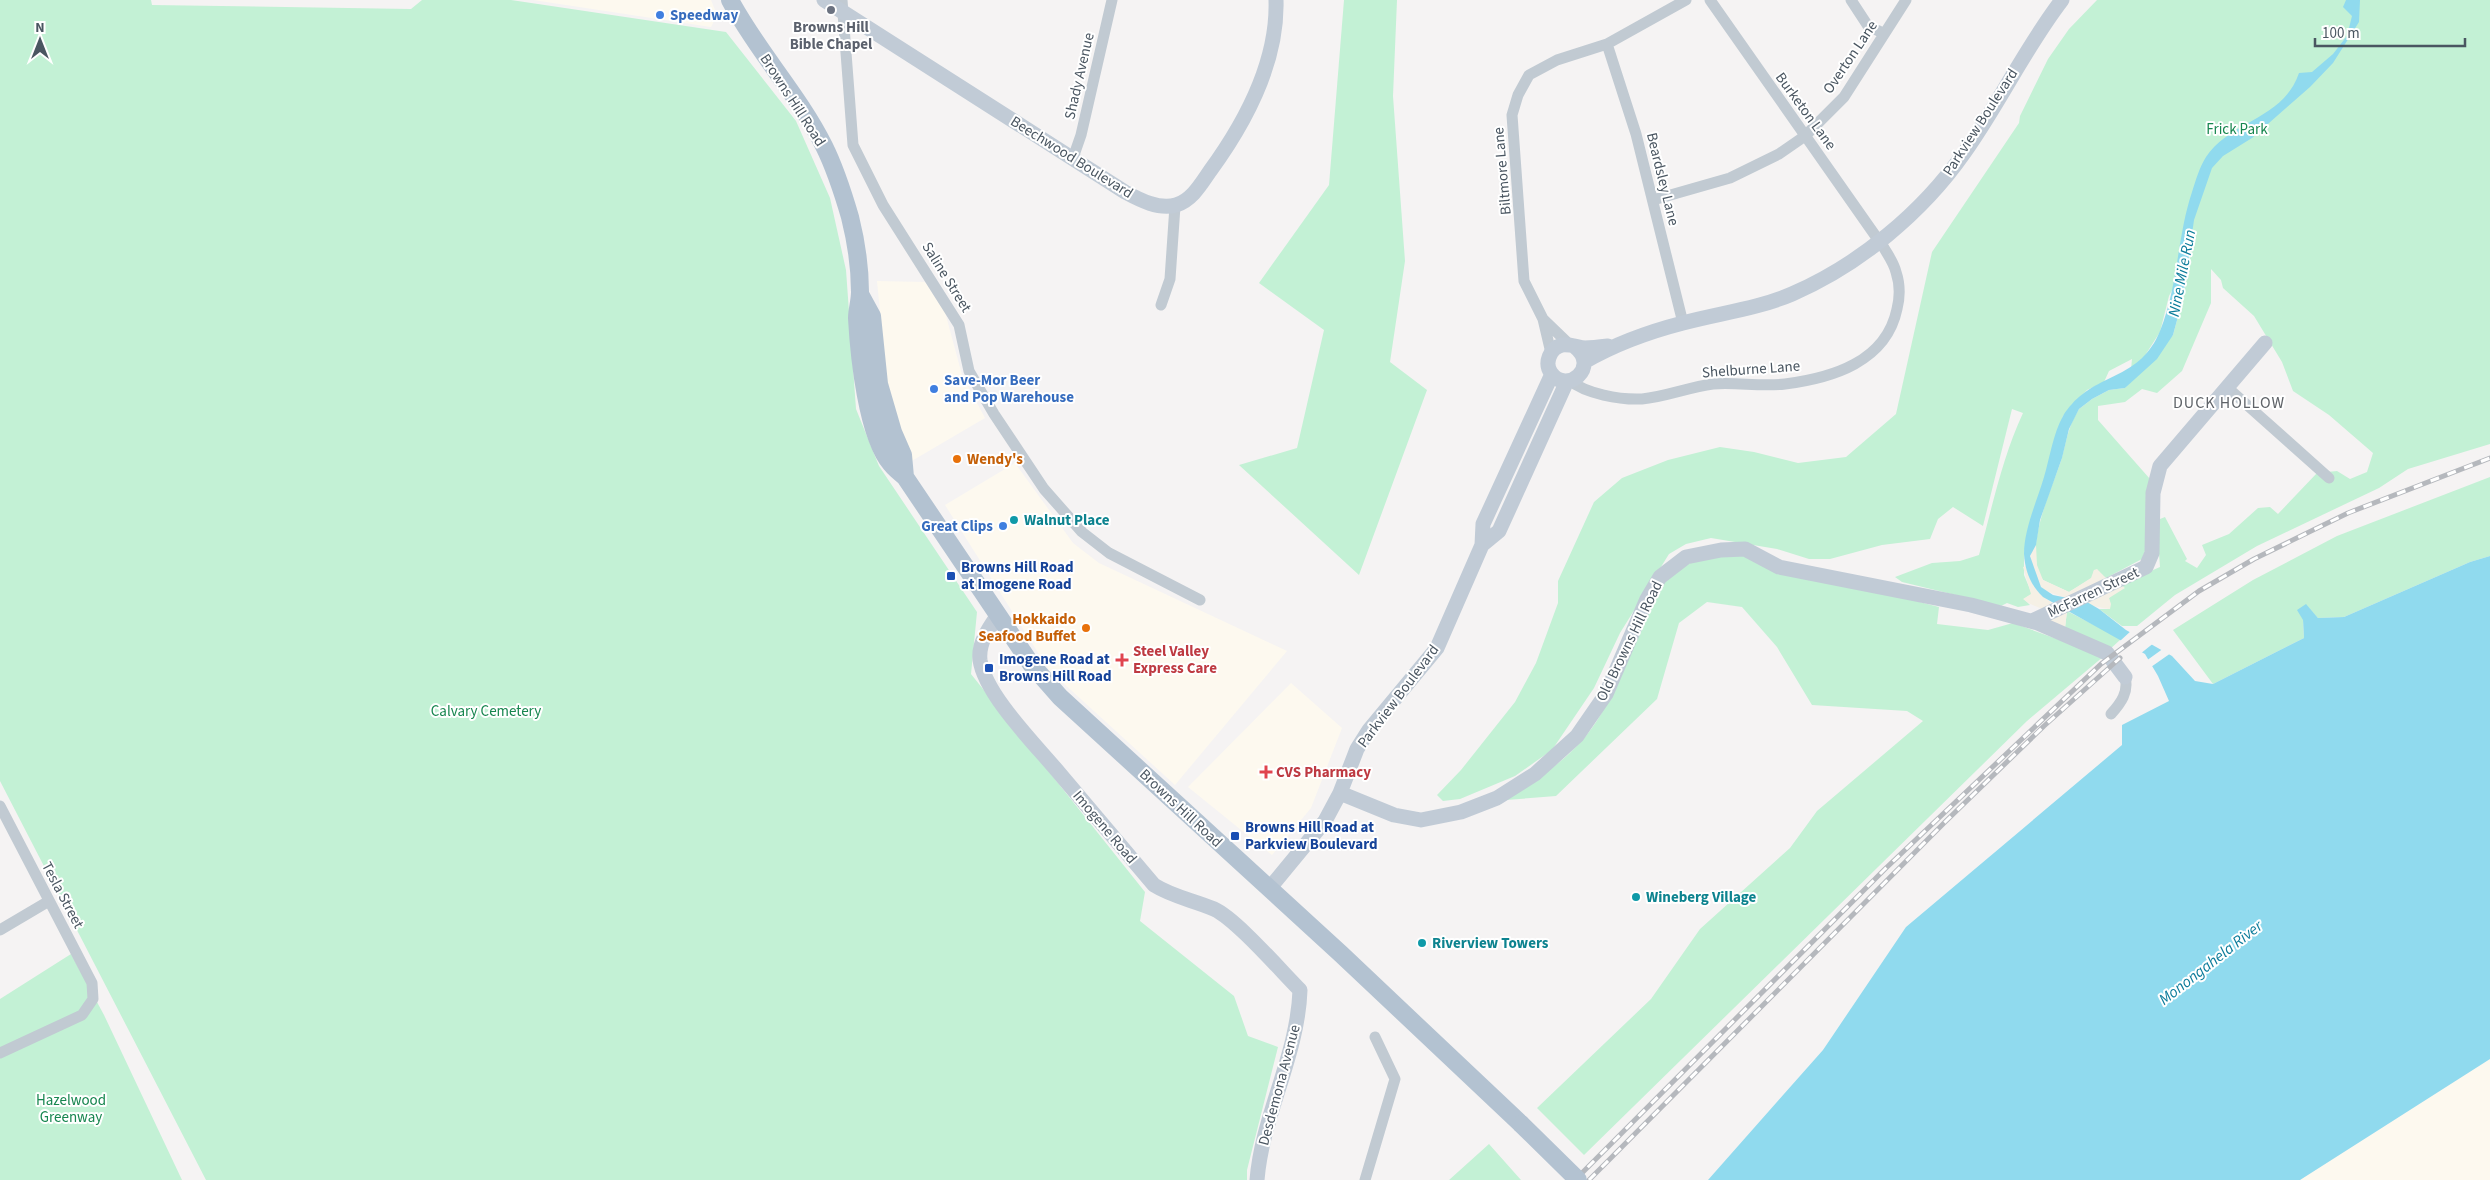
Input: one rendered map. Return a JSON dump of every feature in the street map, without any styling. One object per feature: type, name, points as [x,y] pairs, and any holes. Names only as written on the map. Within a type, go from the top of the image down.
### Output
[{"type":"main road","name":"Browns Hill Road","points":[[730,0],[824,147],[850,219],[857,254],[860,294],[872,316],[879,384],[893,432],[904,455],[905,477],[1043,680],[1521,1124],[1578,1180]]},
{"type":"street","name":"Beechwood Boulevard","points":[[824,0],[842,6],[1073,158],[1142,200],[1158,205],[1175,206]]},
{"type":"street","name":"Shady Avenue","points":[[1073,158],[1081,135],[1112,0]]},
{"type":"street","points":[[1161,304],[1170,279],[1175,206],[1191,196],[1224,152],[1254,95],[1273,39],[1276,0]]},
{"type":"street","name":"Biltmore Lane","points":[[1543,319],[1524,281],[1512,114],[1518,95],[1529,75],[1557,60],[1606,44],[1686,0]]},
{"type":"street","name":"Burketon Lane","points":[[1710,0],[1879,240]]},
{"type":"street","points":[[1851,0],[1868,26],[1883,33]]},
{"type":"street","name":"Overton Lane","points":[[1653,200],[1730,178],[1779,154],[1805,136],[1844,97],[1883,33],[1906,0]]},
{"type":"street","name":"Parkview Boulevard","points":[[1269,889],[1325,821],[1340,793],[1357,749],[1369,730],[1437,648],[1482,545],[1483,524],[1552,374],[1548,364],[1551,353],[1559,346],[1612,346],[1683,323],[1724,315],[1793,293],[1853,260],[1906,220],[1940,184],[1964,153],[2028,48],[2062,0]]},
{"type":"street","name":"Saline Street","points":[[842,6],[853,145],[883,205],[959,325],[969,371],[994,414],[1044,489],[1082,532],[1108,553],[1200,600]]},
{"type":"street","name":"Beardsley Lane","points":[[1606,44],[1636,134],[1683,323]]},
{"type":"street","name":"Shelburne Lane","points":[[1575,374],[1576,386],[1604,395],[1642,399],[1713,384],[1783,384],[1813,380],[1859,363],[1876,350],[1889,332],[1898,303],[1896,271],[1879,240]]},
{"type":"street","points":[[1543,319],[1583,356],[1575,374],[1552,374]]},
{"type":"street","points":[[1543,319],[1551,353]]},
{"type":"street","points":[[2265,343],[2228,388],[2329,478]]},
{"type":"street","name":"Parkview Boulevard","points":[[1482,545],[1499,531],[1575,374],[1612,346]]},
{"type":"street","name":"McFarren Street","points":[[2037,619],[2146,567],[2151,560],[2153,493],[2160,466],[2228,388]]},
{"type":"street","name":"Old Browns Hill Road","points":[[1340,793],[1394,814],[1421,820],[1460,812],[1497,798],[1535,774],[1577,736],[1606,694],[1651,592],[1660,577],[1686,558],[1721,550],[1745,549],[1779,567],[2037,619],[2107,653],[2125,677],[2127,684],[2125,695],[2111,714]]},
{"type":"street","name":"Imogene Road","points":[[998,615],[985,634],[980,652],[980,660],[985,679],[1009,713],[1154,885],[1170,894],[1214,909],[1230,920],[1300,990]]},
{"type":"street","name":"Tesla Street","points":[[0,806],[3,820],[49,901],[92,983],[93,999],[82,1014],[0,1053]]},
{"type":"street","points":[[0,930],[49,901]]},
{"type":"street","name":"Desdemona Avenue","points":[[1257,1180],[1258,1162],[1283,1077],[1300,1008],[1300,990]]},
{"type":"street","points":[[1364,1180],[1395,1079],[1375,1036]]},
{"type":"shaded area","points":[[533,0],[711,0],[717,15],[711,27]]},
{"type":"shaded area","points":[[877,281],[925,282],[945,312],[962,375],[985,418],[910,462],[890,413]]},
{"type":"shaded area","name":"Walnut Place","points":[[1015,463],[1073,543],[1099,563],[1287,651],[1175,785],[1049,670],[945,505]]},
{"type":"shaded area","points":[[1291,683],[1342,728],[1311,808],[1272,855],[1188,787]]},
{"type":"shaded area","points":[[2490,1059],[2490,1180],[2300,1180]]},
{"type":"green space","name":"Calvary Cemetery","points":[[0,0],[151,0],[152,5],[411,9],[422,0],[511,0],[726,32],[796,121],[830,198],[846,270],[856,409],[879,466],[977,612],[971,674],[1145,892],[1140,921],[1234,996],[1248,1036],[1278,1047],[1247,1170],[1247,1180],[206,1180],[0,781]]},
{"type":"green space","points":[[1344,0],[1397,0],[1393,96],[1405,261],[1390,362],[1427,390],[1359,575],[1239,465],[1297,448],[1324,330],[1259,283],[1329,185]]},
{"type":"green space","name":"Frick Park","points":[[2097,0],[2490,0],[2490,444],[2408,469],[2379,488],[2257,546],[2175,595],[2137,626],[2122,626],[2099,609],[2110,609],[2109,598],[2121,584],[2160,567],[2157,526],[2160,519],[2165,517],[2187,559],[2185,561],[2197,568],[2206,555],[2202,545],[2229,534],[2258,508],[2270,507],[2278,514],[2317,473],[2337,471],[2350,479],[2367,472],[2373,453],[2329,415],[2293,391],[2282,362],[2254,316],[2223,288],[2221,280],[2211,269],[2211,303],[2182,371],[2157,393],[2142,389],[2125,402],[2098,406],[2098,420],[2150,479],[2146,548],[2142,559],[2106,578],[2094,570],[2092,578],[2069,592],[2043,580],[2037,568],[2036,554],[2040,521],[2073,420],[2079,409],[2092,399],[2109,390],[2125,388],[2173,335],[2183,298],[2190,255],[2169,296],[2160,332],[2144,357],[2131,369],[2132,359],[2109,371],[2104,382],[2087,390],[2063,416],[2031,522],[2024,552],[2024,575],[2032,594],[2024,599],[2030,605],[2018,607],[2007,603],[2001,606],[1902,582],[1895,577],[1932,563],[1960,561],[1979,555],[2003,465],[2023,413],[2012,409],[1983,526],[1953,507],[1938,519],[1930,539],[1882,545],[1830,559],[1809,559],[1777,549],[1711,538],[1686,544],[1669,554],[1620,633],[1594,688],[1552,750],[1515,776],[1460,799],[1443,801],[1437,795],[1461,770],[1515,702],[1536,663],[1558,603],[1558,581],[1594,502],[1622,478],[1668,460],[1720,447],[1754,452],[1798,463],[1846,457],[1896,414],[1932,252],[2019,123],[2020,116],[2048,59],[2069,29]]},
{"type":"green space","points":[[2490,477],[2490,556],[2470,562],[2344,617],[2318,618],[2306,605],[2303,620],[2304,638],[2213,684],[2173,630],[2253,580],[2337,536]]},
{"type":"green space","points":[[1708,556],[1743,556],[1939,607],[1937,624],[1988,630],[2013,623],[2104,656],[2027,721],[1584,1155],[1537,1108],[1651,999],[1700,929],[1790,848],[1817,811],[1923,721],[1907,711],[1812,705],[1777,647],[1742,607],[1707,602],[1679,623],[1657,699],[1556,796],[1506,800],[1559,763],[1582,741],[1601,714],[1647,612],[1666,580],[1680,568]]},
{"type":"green space","points":[[2067,611],[2121,639],[2109,650],[2065,628]]},
{"type":"green space","name":"Hazelwood Greenway","points":[[71,954],[104,1015],[182,1180],[0,1180],[0,999]]},
{"type":"green space","points":[[1489,1144],[1521,1180],[1449,1180]]},
{"type":"sand","points":[[2036,545],[2037,565],[2043,580],[2069,592],[2091,578],[2094,570],[2097,569],[2106,578],[2110,576],[2125,588],[2109,598],[2110,609],[2096,607],[2046,591],[2039,583],[2031,563],[2031,552]]},
{"type":"sand","points":[[2026,566],[2040,594],[2067,611],[2065,628],[2050,621],[2055,615],[2023,599],[2031,594],[2023,567]]},
{"type":"water","points":[[2346,0],[2360,0],[2359,22],[2333,63],[2310,87],[2252,138],[2223,156],[2212,168],[2194,220],[2183,298],[2173,335],[2157,359],[2125,388],[2109,390],[2079,409],[2069,429],[2062,458],[2040,520],[2036,545],[2030,556],[2041,587],[2053,595],[2087,602],[2126,630],[2172,656],[2195,681],[2213,684],[2304,638],[2303,620],[2297,610],[2306,604],[2318,618],[2344,617],[2470,562],[2490,556],[2490,1059],[2300,1180],[1708,1180],[1823,1050],[1906,927],[2122,745],[2122,725],[2169,701],[2158,676],[2145,654],[2039,593],[2029,578],[2024,554],[2028,525],[2044,477],[2054,438],[2065,413],[2083,394],[2131,367],[2142,358],[2152,347],[2160,331],[2174,280],[2187,209],[2201,165],[2217,145],[2229,135],[2281,101],[2291,89],[2299,73],[2312,72],[2333,54],[2347,36],[2352,16],[2343,7]]},
{"type":"pier","points":[[2132,630],[2155,642],[2140,654],[2120,641]]},
{"type":"pier","points":[[2164,648],[2171,653],[2151,667],[2146,661]]},
{"type":"railway","points":[[1575,1180],[1885,869],[2101,664],[2199,591],[2254,559],[2348,513],[2490,458]]},
{"type":"railway","points":[[1589,1180],[1945,822],[2044,726],[2120,658]]},
{"type":"place","name":"Browns Hill Bible Chapel","points":[[831,10]]},
{"type":"place","name":"Speedway","points":[[660,15]]},
{"type":"place","name":"Save-Mor Beer and Pop Warehouse","points":[[934,389]]},
{"type":"place","name":"Wendy's","points":[[957,459]]},
{"type":"place","name":"Walnut Place","points":[[1014,520]]},
{"type":"place","name":"Great Clips","points":[[1003,526]]},
{"type":"place","name":"Browns Hill Road at Imogene Road","points":[[951,576]]},
{"type":"place","name":"Hokkaido Seafood Buffet","points":[[1086,628]]},
{"type":"place","name":"Steel Valley Express Care","points":[[1122,660]]},
{"type":"place","name":"Imogene Road at Browns Hill Road","points":[[989,668]]},
{"type":"place","name":"CVS Pharmacy","points":[[1266,772]]},
{"type":"place","name":"Browns Hill Road at Parkview Boulevard","points":[[1235,836]]},
{"type":"place","name":"Wineberg Village","points":[[1636,897]]},
{"type":"place","name":"Riverview Towers","points":[[1422,943]]},
{"type":"district","name":"DUCK HOLLOW","points":[[2229,402]]},
{"type":"water label","name":"Nine Mile Run","points":[[2181,273]]},
{"type":"water label","name":"Monongahela River","points":[[2210,962]]}]
